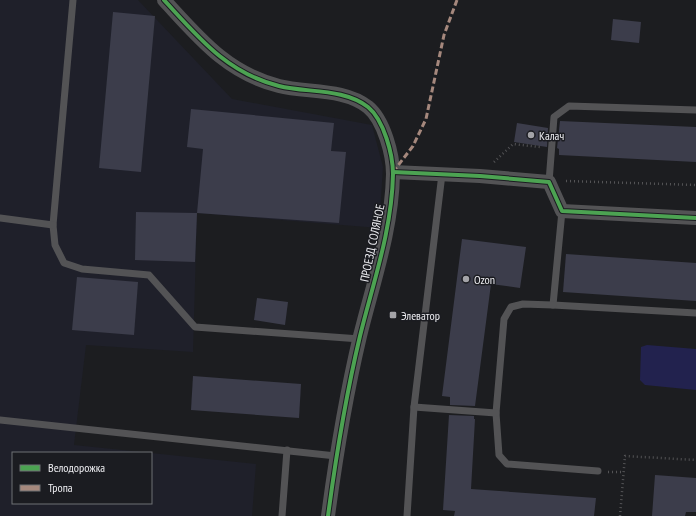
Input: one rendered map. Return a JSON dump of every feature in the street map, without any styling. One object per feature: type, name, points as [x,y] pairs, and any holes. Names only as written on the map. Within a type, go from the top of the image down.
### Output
[{"type":"street","name":"ПРОЕЗД СОЛЯНОЕ","points":[[164,0],[210,50],[241,71],[278,86],[348,97],[369,107],[379,120],[387,138],[393,172],[391,215],[360,339],[336,456],[328,516]]},
{"type":"street","points":[[393,172],[480,176],[549,182],[562,211],[696,218]]},
{"type":"lane","points":[[73,0],[53,225],[55,245],[64,263],[82,269],[150,275],[195,327],[360,339]]},
{"type":"lane","points":[[549,182],[554,116],[569,106],[696,110]]},
{"type":"lane","points":[[407,516],[414,407],[442,174]]},
{"type":"lane","points":[[553,305],[562,211]]},
{"type":"lane","points":[[0,218],[53,225]]},
{"type":"lane","points":[[598,471],[507,464],[500,455],[496,413],[504,318],[511,307],[522,304],[696,313]]},
{"type":"lane","points":[[414,407],[496,413]]},
{"type":"lane","points":[[0,420],[336,456]]},
{"type":"lane","points":[[282,516],[287,450]]},
{"type":"path","points":[[480,176],[513,144],[551,148]]},
{"type":"path","points":[[549,182],[575,180],[696,185]]},
{"type":"path","points":[[620,516],[625,456],[696,460]]},
{"type":"shaded area","points":[[0,0],[138,0],[232,99],[372,125],[383,167],[379,228],[197,213],[193,352],[86,345],[74,445],[141,452],[12,452],[12,504],[152,504],[152,453],[256,464],[252,516],[0,516]]},
{"type":"shaded area","points":[[647,345],[696,349],[696,390],[645,385],[640,380],[641,347]]},
{"type":"building","points":[[113,12],[155,16],[141,172],[99,168]]},
{"type":"building","points":[[613,19],[641,22],[639,43],[611,40]]},
{"type":"building","points":[[191,109],[334,123],[331,151],[346,152],[339,223],[197,213],[203,149],[187,147]]},
{"type":"building","points":[[560,121],[696,127],[696,162],[559,155],[559,149],[557,148]]},
{"type":"building","name":"Калач","points":[[517,123],[548,128],[547,147],[514,142]]},
{"type":"building","points":[[136,212],[197,213],[195,262],[135,260]]},
{"type":"building","points":[[462,239],[526,247],[520,288],[491,284],[475,406],[450,405],[450,397],[442,396]]},
{"type":"building","points":[[566,254],[696,263],[696,301],[563,292]]},
{"type":"building","points":[[77,277],[138,282],[134,335],[72,330]]},
{"type":"building","points":[[257,298],[288,302],[285,325],[254,320]]},
{"type":"building","points":[[193,376],[301,384],[299,418],[191,410]]},
{"type":"building","points":[[449,415],[474,416],[475,419],[471,489],[596,498],[594,516],[454,516],[455,511],[443,510]]},
{"type":"building","points":[[655,475],[696,478],[696,512],[686,512],[685,516],[652,516]]},
{"type":"marked path","points":[[393,172],[413,146],[426,119],[444,35],[457,0]]},
{"type":"cycle path","points":[[164,0],[189,28],[229,63],[261,80],[279,86],[337,94],[358,101],[374,113],[379,120],[386,138],[393,166],[392,195],[386,236],[350,381],[328,516]]},
{"type":"cycle path","points":[[393,172],[480,176],[549,182],[562,211],[696,218]]},
{"type":"place","name":"Калач","points":[[531,135]]},
{"type":"place","name":"Ozon","points":[[466,279]]},
{"type":"place","name":"Элеватор","points":[[393,315]]}]
